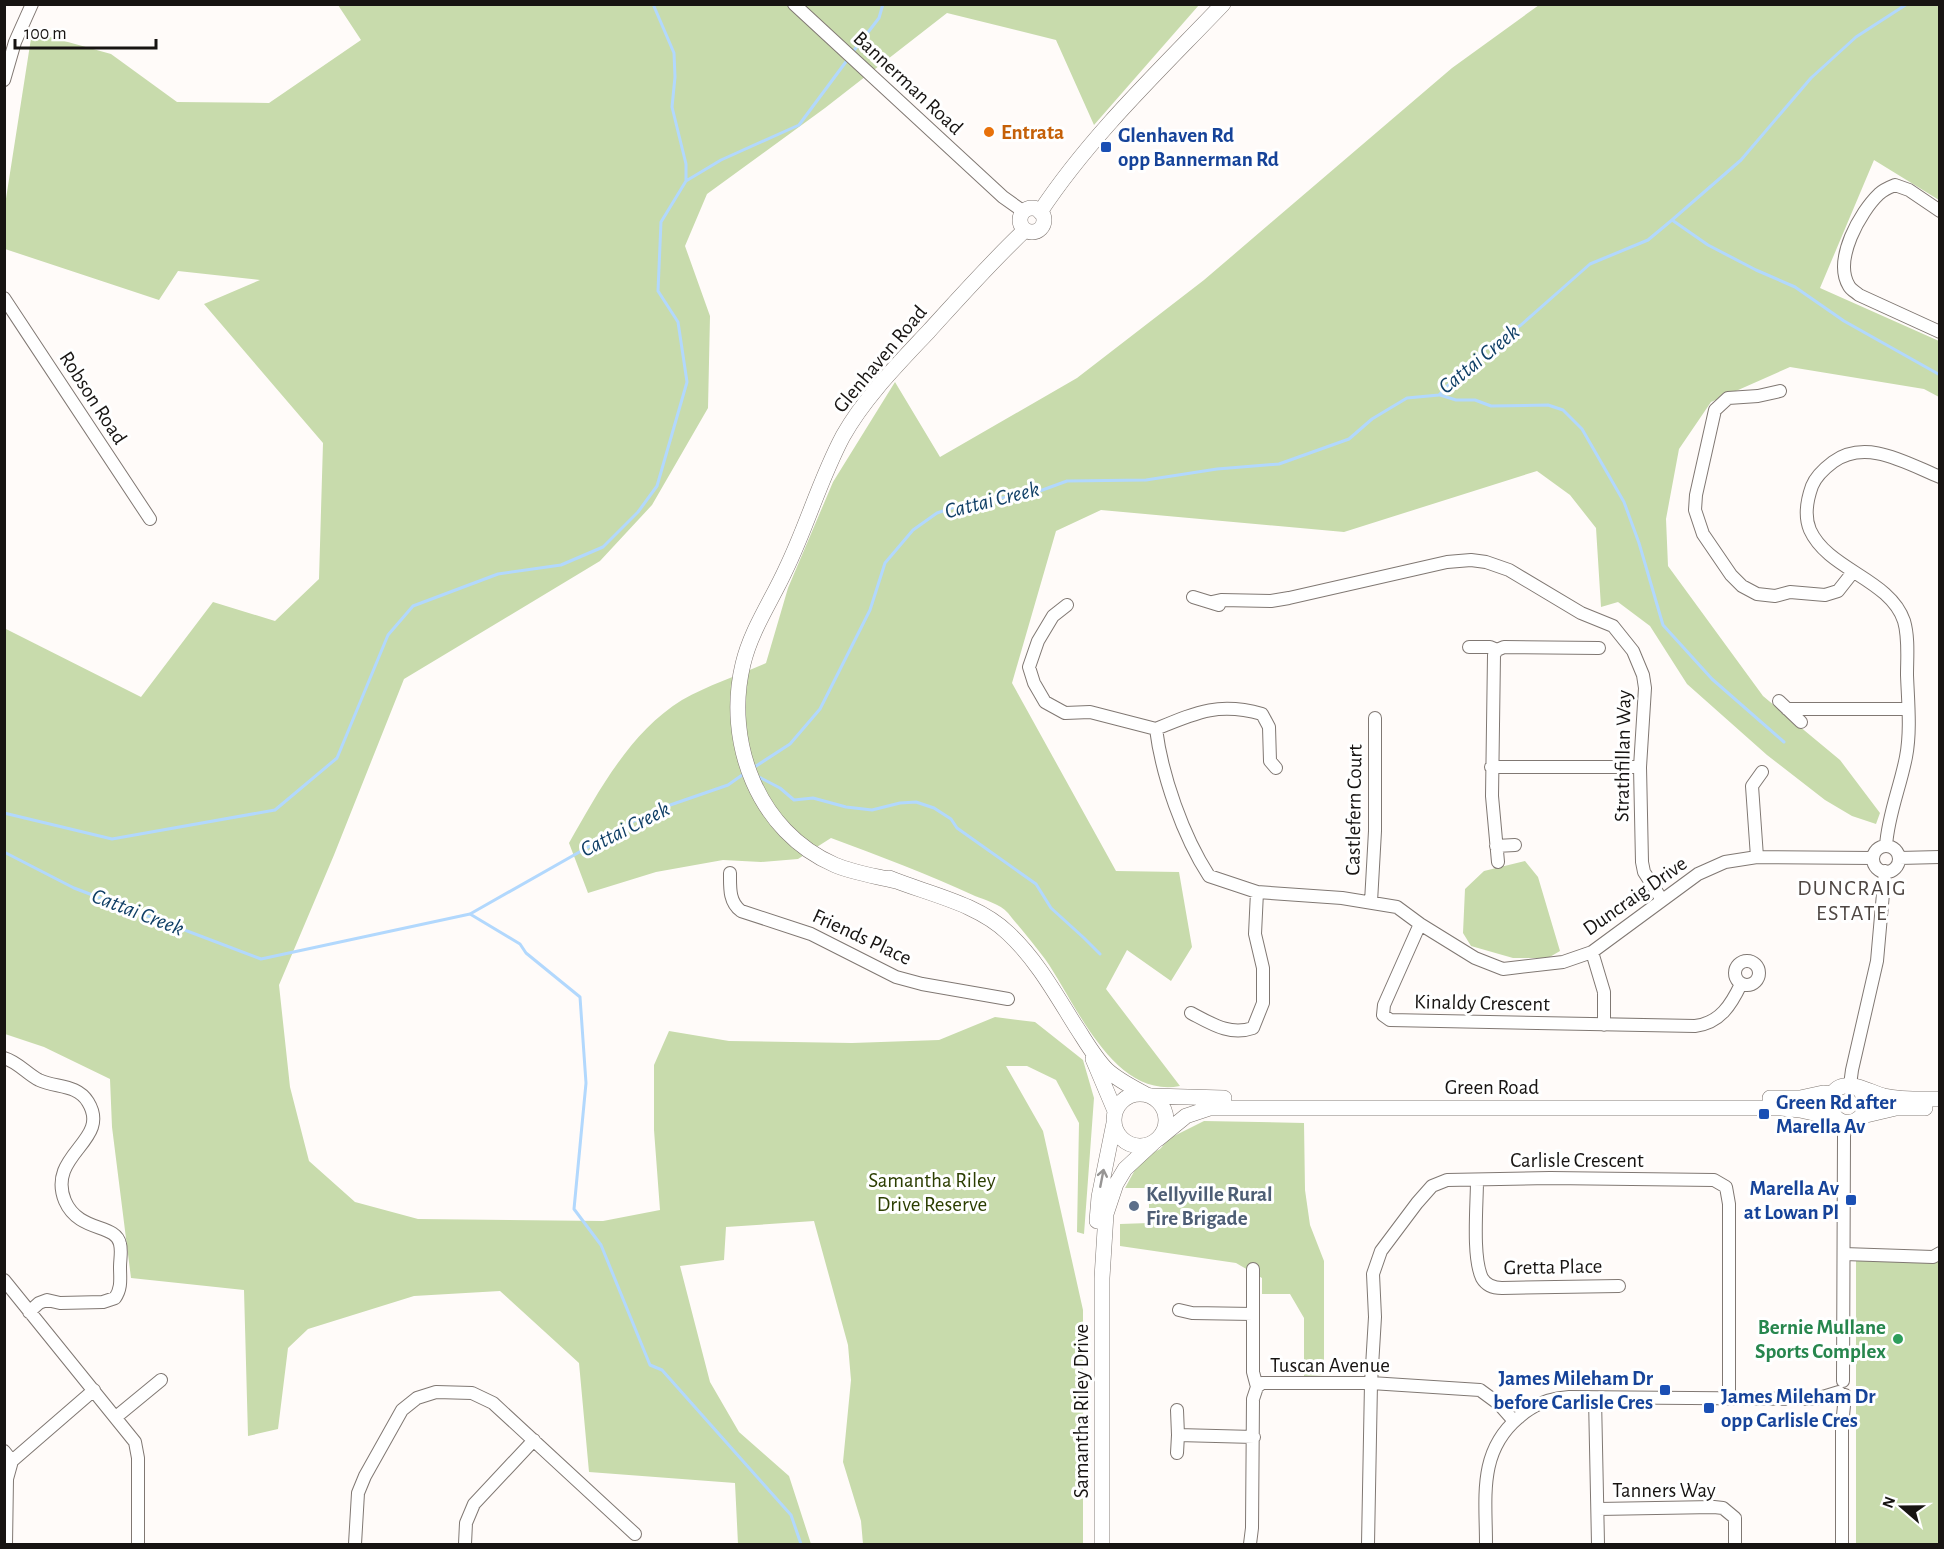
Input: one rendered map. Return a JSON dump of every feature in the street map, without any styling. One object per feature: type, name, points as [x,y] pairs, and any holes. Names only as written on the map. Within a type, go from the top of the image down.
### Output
[{"type":"main road","points":[[1040,212],[1058,185],[1099,137],[1223,4]]},
{"type":"main road","points":[[1034,208],[1040,212],[1044,219],[1040,229],[1035,232],[1025,230],[1021,221],[1024,212],[1034,208]]},
{"type":"main road","name":"Glenhaven Road","points":[[1025,230],[904,358],[859,412],[843,436],[770,603],[746,696],[746,750],[757,793],[778,814],[796,840],[817,856],[836,866],[896,881],[980,914],[1008,932],[1047,980],[1088,1045],[1107,1070],[1149,1095]]},
{"type":"main road","name":"Glenhaven Road","points":[[1088,1045],[1114,1117]]},
{"type":"main road","points":[[1940,1099],[1890,1097],[1854,1087],[1839,1087],[1832,1094],[1829,1105],[1841,1120],[1856,1120],[1862,1116],[1896,1108],[1940,1108]]},
{"type":"main road","points":[[1854,1087],[1866,1100],[1862,1116]]},
{"type":"main road","points":[[1136,1094],[1149,1095],[1159,1102],[1166,1117],[1163,1132],[1155,1141],[1142,1146],[1127,1143],[1119,1135],[1114,1117],[1120,1103],[1136,1094]]},
{"type":"main road","name":"Green Road","points":[[1149,1095],[1198,1098],[1781,1098],[1832,1094]]},
{"type":"main road","name":"Green Road","points":[[1155,1141],[1186,1116],[1209,1108],[1781,1108],[1841,1120]]},
{"type":"main road","name":"Samantha Riley Drive","points":[[1102,1278],[1098,1252],[1097,1210],[1114,1117]]},
{"type":"main road","name":"Samantha Riley Drive","points":[[1102,1545],[1102,1278],[1106,1214],[1110,1198],[1125,1169],[1155,1141]]},
{"type":"street","points":[[4,80],[15,42],[32,4]]},
{"type":"street","name":"Bannerman Road","points":[[794,4],[1003,197],[1024,212]]},
{"type":"street","points":[[1940,211],[1909,190],[1895,185],[1881,192],[1855,228],[1849,240],[1844,262],[1844,274],[1849,287],[1859,295],[1940,332]]},
{"type":"street","name":"Robson Road","points":[[4,298],[150,519]]},
{"type":"street","points":[[1780,391],[1758,396],[1728,398],[1715,410],[1696,495],[1695,510],[1703,534],[1731,574],[1742,586],[1757,594],[1774,596],[1790,592],[1825,595],[1838,591],[1853,572]]},
{"type":"street","points":[[1886,846],[1888,824],[1906,758],[1907,636],[1904,620],[1894,603],[1818,543],[1809,528],[1806,513],[1808,498],[1815,480],[1821,473],[1842,455],[1859,451],[1875,452],[1940,477]]},
{"type":"street","name":"Strathfillan Way","points":[[1193,597],[1212,602],[1221,600],[1271,601],[1447,562],[1478,561],[1509,570],[1581,613],[1613,626],[1633,651],[1645,688],[1640,767],[1642,862],[1644,872],[1662,900]]},
{"type":"street","points":[[1067,605],[1053,616],[1038,641],[1029,667],[1034,683],[1045,702],[1065,712],[1090,712],[1156,729],[1186,717],[1221,708],[1262,714],[1269,728],[1270,761],[1276,768]]},
{"type":"street","points":[[1469,647],[1490,647],[1497,650]]},
{"type":"street","points":[[1498,862],[1491,796],[1492,660],[1497,650],[1504,647],[1599,648]]},
{"type":"street","points":[[1801,722],[1783,705],[1908,709]]},
{"type":"street","name":"Castlefern Court","points":[[1371,902],[1375,831],[1375,718]]},
{"type":"street","name":"Duncraig Drive","points":[[1156,729],[1160,758],[1189,840],[1209,876],[1257,892],[1341,898],[1397,907],[1475,958],[1503,969],[1563,962],[1592,952],[1698,874],[1738,858],[1874,858]]},
{"type":"street","points":[[1491,766],[1640,767]]},
{"type":"street","points":[[1757,857],[1752,786],[1762,772]]},
{"type":"street","points":[[1496,846],[1515,845]]},
{"type":"street","points":[[1886,846],[1893,848],[1899,858],[1897,866],[1885,871],[1876,867],[1874,858],[1878,848],[1886,846]]},
{"type":"street","points":[[1899,858],[1940,857]]},
{"type":"street","points":[[1854,1087],[1852,1070],[1877,961],[1885,871]]},
{"type":"street","name":"Friends Place","points":[[730,873],[731,898],[741,911],[812,934],[896,977],[922,984],[1008,999]]},
{"type":"street","points":[[1191,1013],[1222,1029],[1241,1032],[1253,1028],[1263,1003],[1263,968],[1255,934],[1257,892]]},
{"type":"street","name":"Kinaldy Crescent","points":[[1420,924],[1384,1005],[1383,1015],[1390,1020],[1604,1025]]},
{"type":"street","points":[[1592,952],[1604,992],[1604,1025],[1702,1025],[1724,1013],[1741,984]]},
{"type":"street","points":[[4,1058],[38,1080],[72,1088],[79,1092],[90,1105],[92,1130],[64,1168],[63,1194],[68,1208],[80,1220],[90,1226],[111,1231],[117,1236],[120,1244],[120,1286],[115,1298],[103,1302],[60,1303],[47,1300],[39,1303],[29,1312]]},
{"type":"street","points":[[1841,1120],[1844,1136],[1842,1545]]},
{"type":"street","name":"Carlisle Crescent","points":[[1368,1545],[1371,1383],[1375,1317],[1373,1274],[1381,1251],[1432,1186],[1447,1180],[1550,1178],[1714,1180],[1726,1187],[1730,1204],[1730,1398]]},
{"type":"street","name":"Gretta Place","points":[[1477,1180],[1477,1259],[1483,1280],[1493,1287],[1502,1288],[1619,1286]]},
{"type":"street","points":[[1844,1254],[1933,1257],[1940,1253]]},
{"type":"street","points":[[1253,1269],[1253,1372],[1257,1387]]},
{"type":"street","points":[[6,1286],[130,1434],[138,1449],[138,1545]]},
{"type":"street","points":[[1179,1310],[1192,1313],[1253,1314]]},
{"type":"street","points":[[116,1417],[161,1380]]},
{"type":"street","name":"Tuscan Avenue","points":[[1250,1545],[1253,1399],[1257,1387],[1262,1383],[1371,1383],[1480,1390],[1499,1404],[1514,1421]]},
{"type":"street","points":[[6,1545],[8,1456],[94,1390]]},
{"type":"street","points":[[1486,1545],[1488,1462],[1498,1439],[1514,1421],[1533,1407],[1551,1400],[1569,1397],[1816,1399],[1842,1390]]},
{"type":"street","points":[[355,1545],[356,1501],[361,1485],[396,1418],[409,1403],[436,1392],[464,1392],[479,1395],[493,1403],[635,1534]]},
{"type":"street","points":[[1595,1398],[1598,1545]]},
{"type":"street","points":[[1177,1410],[1177,1453]]},
{"type":"street","points":[[1178,1435],[1254,1437]]},
{"type":"street","points":[[465,1545],[466,1523],[474,1504],[534,1440]]},
{"type":"street","name":"Tanners Way","points":[[1598,1509],[1724,1508],[1735,1518],[1735,1545]]},
{"type":"green space","name":"Samantha Riley Drive Reserve","points":[[338,5],[1199,5],[1094,125],[1056,40],[947,13],[825,108],[707,194],[685,246],[710,316],[708,408],[652,505],[600,561],[404,679],[279,985],[290,1087],[309,1161],[355,1202],[418,1219],[603,1221],[660,1210],[654,1130],[654,1065],[669,1031],[729,1041],[852,1043],[939,1040],[995,1017],[1035,1022],[1083,1060],[1094,1098],[1084,1234],[1077,1232],[1079,1123],[1056,1080],[1027,1066],[1006,1066],[1043,1131],[1083,1310],[1083,1544],[863,1544],[861,1521],[843,1462],[851,1380],[848,1345],[814,1221],[726,1227],[724,1260],[680,1266],[710,1382],[739,1432],[789,1476],[811,1544],[738,1544],[735,1483],[589,1472],[579,1363],[500,1291],[414,1296],[308,1329],[288,1348],[278,1429],[248,1436],[244,1290],[131,1278],[112,1127],[110,1079],[44,1047],[5,1034],[4,628],[141,697],[213,602],[275,621],[319,579],[323,443],[204,304],[260,280],[178,271],[159,300],[5,249],[5,205],[32,32],[111,54],[177,102],[269,103],[361,40]]},
{"type":"green space","points":[[1539,5],[1939,5],[1939,200],[1874,160],[1820,288],[1939,341],[1939,397],[1924,389],[1790,367],[1711,402],[1679,449],[1666,519],[1668,566],[1763,696],[1840,760],[1880,813],[1876,824],[1852,816],[1825,800],[1767,755],[1687,684],[1650,626],[1618,602],[1601,607],[1596,528],[1570,495],[1537,471],[1344,532],[1101,510],[1056,531],[1012,683],[1116,871],[1179,872],[1192,947],[1171,981],[1127,950],[1106,989],[1180,1086],[1156,1086],[1135,1078],[1116,1063],[1099,1044],[1045,959],[1001,907],[831,838],[798,859],[761,862],[723,860],[656,872],[588,893],[569,843],[604,784],[631,746],[663,713],[692,695],[766,663],[788,588],[833,482],[895,382],[940,457],[1077,378],[1204,280],[1452,68]]},
{"type":"green space","points":[[1525,861],[1538,877],[1560,951],[1548,958],[1513,958],[1471,946],[1463,933],[1465,889],[1484,871]]},
{"type":"green space","points":[[1204,1121],[1304,1123],[1305,1190],[1310,1225],[1324,1261],[1324,1375],[1304,1376],[1304,1318],[1290,1294],[1262,1294],[1262,1278],[1236,1263],[1120,1246],[1120,1224],[1149,1223],[1149,1188],[1125,1188],[1141,1159],[1160,1149],[1170,1138]]},
{"type":"green space","name":"Bernie Mullane Sports Complex","points":[[1856,1261],[1939,1261],[1939,1544],[1856,1544]]},
{"type":"waterway","points":[[653,4],[674,53],[675,77],[672,107],[686,164],[686,180]]},
{"type":"waterway","points":[[852,53],[879,18],[883,4]]},
{"type":"waterway","name":"Cattai Creek","points":[[753,768],[790,744],[820,709],[870,610],[885,563],[913,530],[937,513],[961,505],[1037,492],[1067,481],[1146,480],[1217,469],[1279,464],[1349,439],[1372,419],[1407,398],[1439,395],[1476,355],[1521,325],[1590,264],[1648,240],[1672,220],[1741,160],[1811,78],[1856,37],[1907,4]]},
{"type":"waterway","points":[[4,813],[112,839],[275,810],[337,758],[388,635],[413,606],[498,574],[561,565],[603,547],[638,512],[657,486],[687,382],[678,322],[658,291],[661,222],[686,181],[721,160],[799,125],[848,59]]},
{"type":"waterway","points":[[1672,220],[1708,245],[1795,287],[1844,321],[1940,375]]},
{"type":"waterway","points":[[1440,395],[1456,400],[1475,400],[1491,406],[1548,405],[1563,410],[1582,429],[1624,502],[1639,543],[1663,625],[1712,679],[1784,742]]},
{"type":"waterway","name":"Cattai Creek","points":[[4,852],[74,888],[261,959],[470,914],[650,812],[728,785],[745,773]]},
{"type":"waterway","points":[[759,777],[780,788],[794,800],[813,798],[846,807],[872,810],[900,803],[916,802],[934,808],[951,819],[957,828],[1036,884],[1051,908],[1100,954]]},
{"type":"waterway","points":[[470,914],[520,944],[526,953],[580,997],[586,1083],[574,1209],[601,1245],[650,1365],[662,1370],[791,1515],[801,1544]]},
{"type":"place","name":"Entrata","points":[[989,132]]},
{"type":"place","name":"Glenhaven Rd opp Bannerman Rd","points":[[1106,147]]},
{"type":"place","name":"Green Rd after Marella Av","points":[[1764,1114]]},
{"type":"place","name":"Marella Av at Lowan Pl","points":[[1851,1200]]},
{"type":"place","name":"Kellyville Rural Fire Brigade","points":[[1134,1206]]},
{"type":"place","name":"Bernie Mullane Sports Complex","points":[[1898,1339]]},
{"type":"place","name":"James Mileham Dr before Carlisle Cres","points":[[1665,1390]]},
{"type":"place","name":"James Mileham Dr opp Carlisle Cres","points":[[1709,1408]]},
{"type":"district","name":"DUNCRAIG ESTATE","points":[[1852,900]]}]
